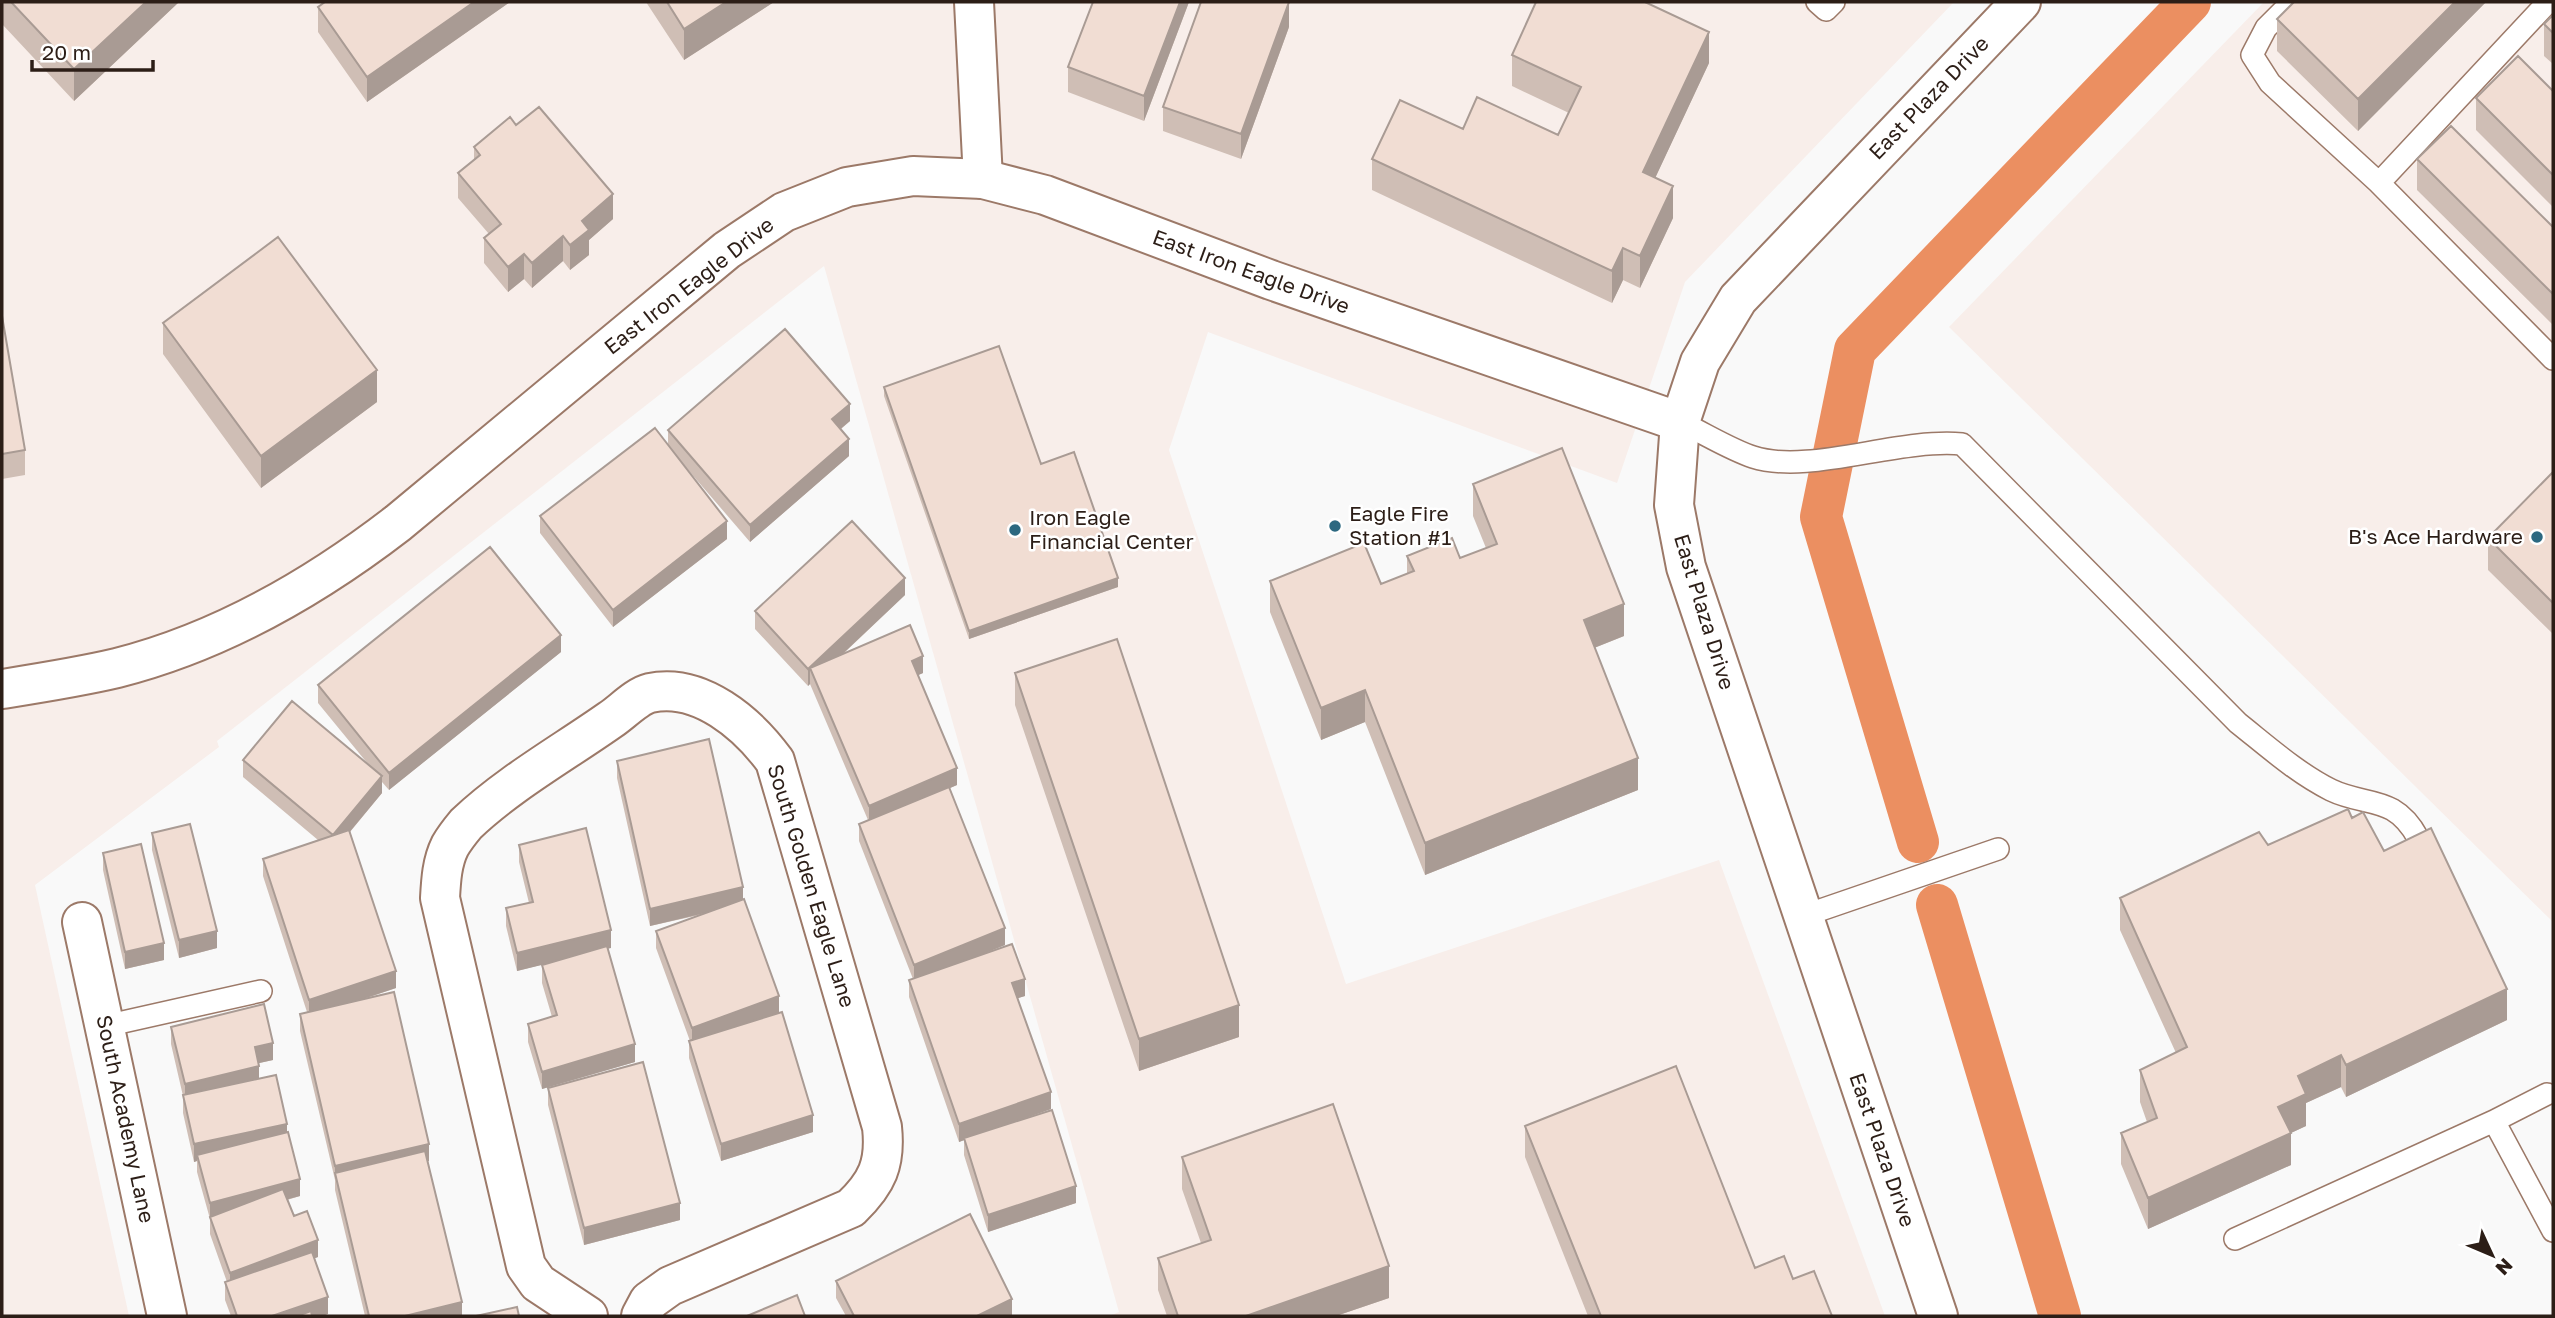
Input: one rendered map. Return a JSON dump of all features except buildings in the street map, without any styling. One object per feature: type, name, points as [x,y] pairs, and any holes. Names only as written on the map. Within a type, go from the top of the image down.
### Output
[{"type":"street","points":[[974,2],[983,179]]},
{"type":"street","name":"East Plaza Drive","points":[[1938,1316],[1686,567],[1674,505],[1680,422],[1700,362],[1738,299],[2021,2]]},
{"type":"street","name":"East Iron Eagle Drive","points":[[2,689],[117,668],[172,651],[266,611],[332,570],[398,523],[727,250],[783,212],[847,187],[913,176],[983,179],[1045,195],[1271,280],[1680,422]]},
{"type":"street","name":"South Golden Eagle Lane","points":[[587,1316],[538,1283],[526,1266],[440,898],[442,870],[450,845],[466,825],[515,787],[648,694],[677,692],[700,699],[732,715],[759,738],[775,761],[882,1127],[884,1147],[871,1189],[851,1208],[670,1286],[649,1301],[641,1316]]},
{"type":"street","name":"South Academy Lane","points":[[82,922],[167,1316]]},
{"type":"lane","points":[[1817,2],[1826,10],[1833,2]]},
{"type":"lane","points":[[2292,2],[2266,28],[2252,55],[2270,83],[2379,183],[2553,359]]},
{"type":"lane","points":[[2379,183],[2548,2]]},
{"type":"lane","points":[[2506,47],[2525,66]]},
{"type":"lane","points":[[2440,118],[2458,136]]},
{"type":"lane","points":[[1680,422],[1754,457],[1793,462],[1934,441],[1962,444],[2238,723],[2278,755],[2333,791],[2375,801],[2409,821],[2418,838]]},
{"type":"lane","points":[[1803,916],[1998,849]]},
{"type":"lane","points":[[105,1027],[261,991]]},
{"type":"lane","points":[[2235,1239],[2494,1121],[2547,1094]]},
{"type":"lane","points":[[2494,1121],[2553,1231]]},
{"type":"shaded area","points":[[2,2],[1954,2],[1685,282],[1617,483],[1208,332],[1169,450],[1346,984],[1719,860],[1885,1316],[1109,1316],[1119,1312],[824,266],[217,741],[219,747],[35,885],[129,1316],[2,1316]]},
{"type":"shaded area","points":[[2264,2],[2553,2],[2553,922],[1949,327]]},
{"type":"waterway","points":[[1918,842],[1821,517],[1855,350],[2190,2]]},
{"type":"waterway","points":[[1937,905],[2060,1316]]},
{"type":"place","name":"Eagle Fire Station #1","points":[[1335,526]]},
{"type":"place","name":"Iron Eagle Financial Center","points":[[1015,530]]},
{"type":"place","name":"B's Ace Hardware","points":[[2537,537]]}]
